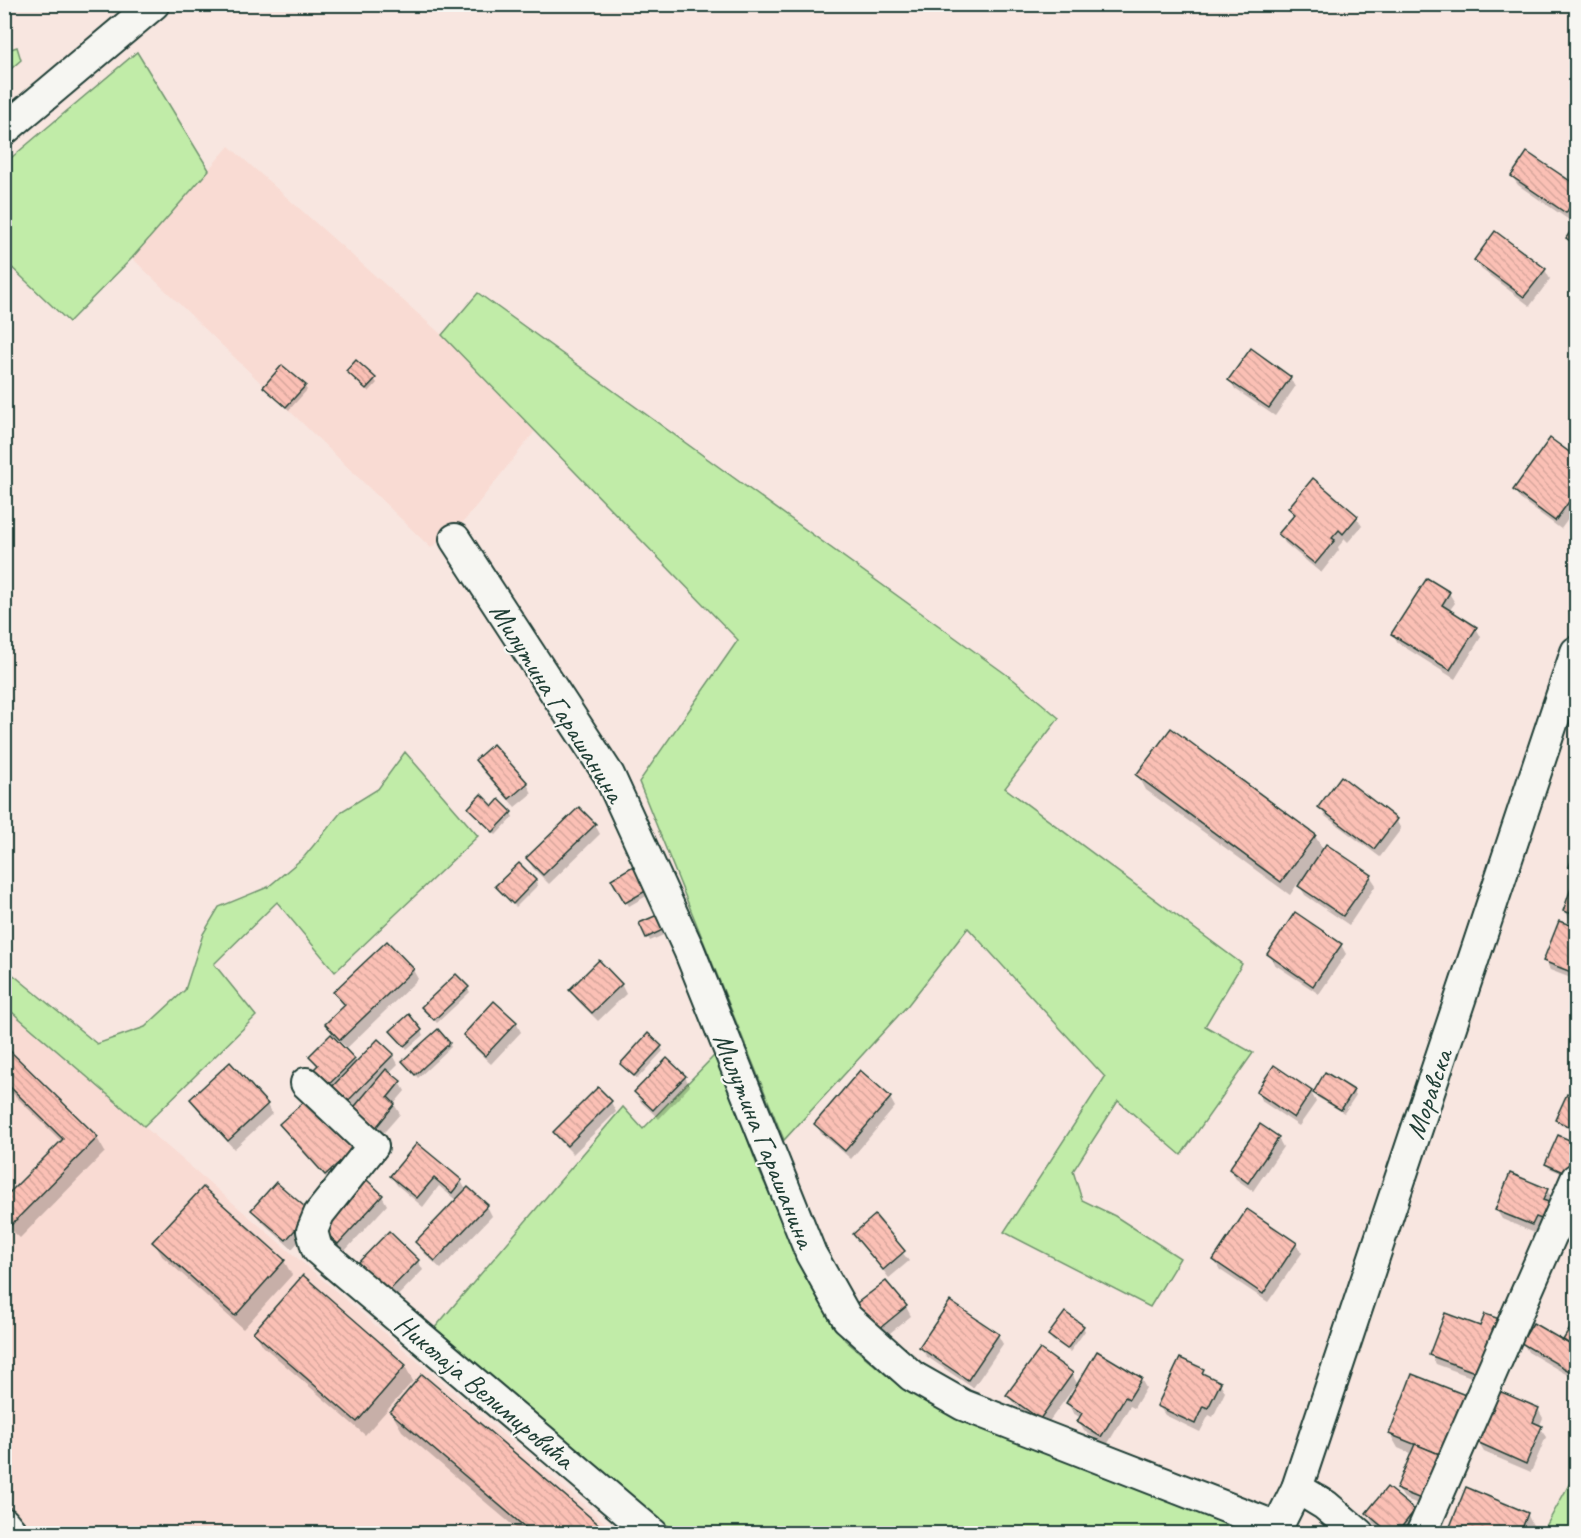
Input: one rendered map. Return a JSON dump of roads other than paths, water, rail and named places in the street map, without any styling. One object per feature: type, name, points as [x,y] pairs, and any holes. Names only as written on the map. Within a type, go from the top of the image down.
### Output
[{"type":"street","points":[[4,130],[154,4]]},
{"type":"street","name":"Милутина Гарашанина","points":[[455,539],[609,775],[689,950],[811,1254],[847,1318],[912,1376],[963,1405],[1237,1510],[1275,1530]]},
{"type":"street","name":"Моравска","points":[[1275,1530],[1297,1488],[1576,652]]},
{"type":"street","name":"Николаја Велимировића","points":[[306,1083],[372,1146],[319,1214],[312,1231],[317,1249],[653,1533]]},
{"type":"street","points":[[1421,1533],[1576,1179]]},
{"type":"street","points":[[1297,1488],[1325,1505],[1359,1533]]},
{"type":"street","points":[[4,1523],[13,1533]]}]
